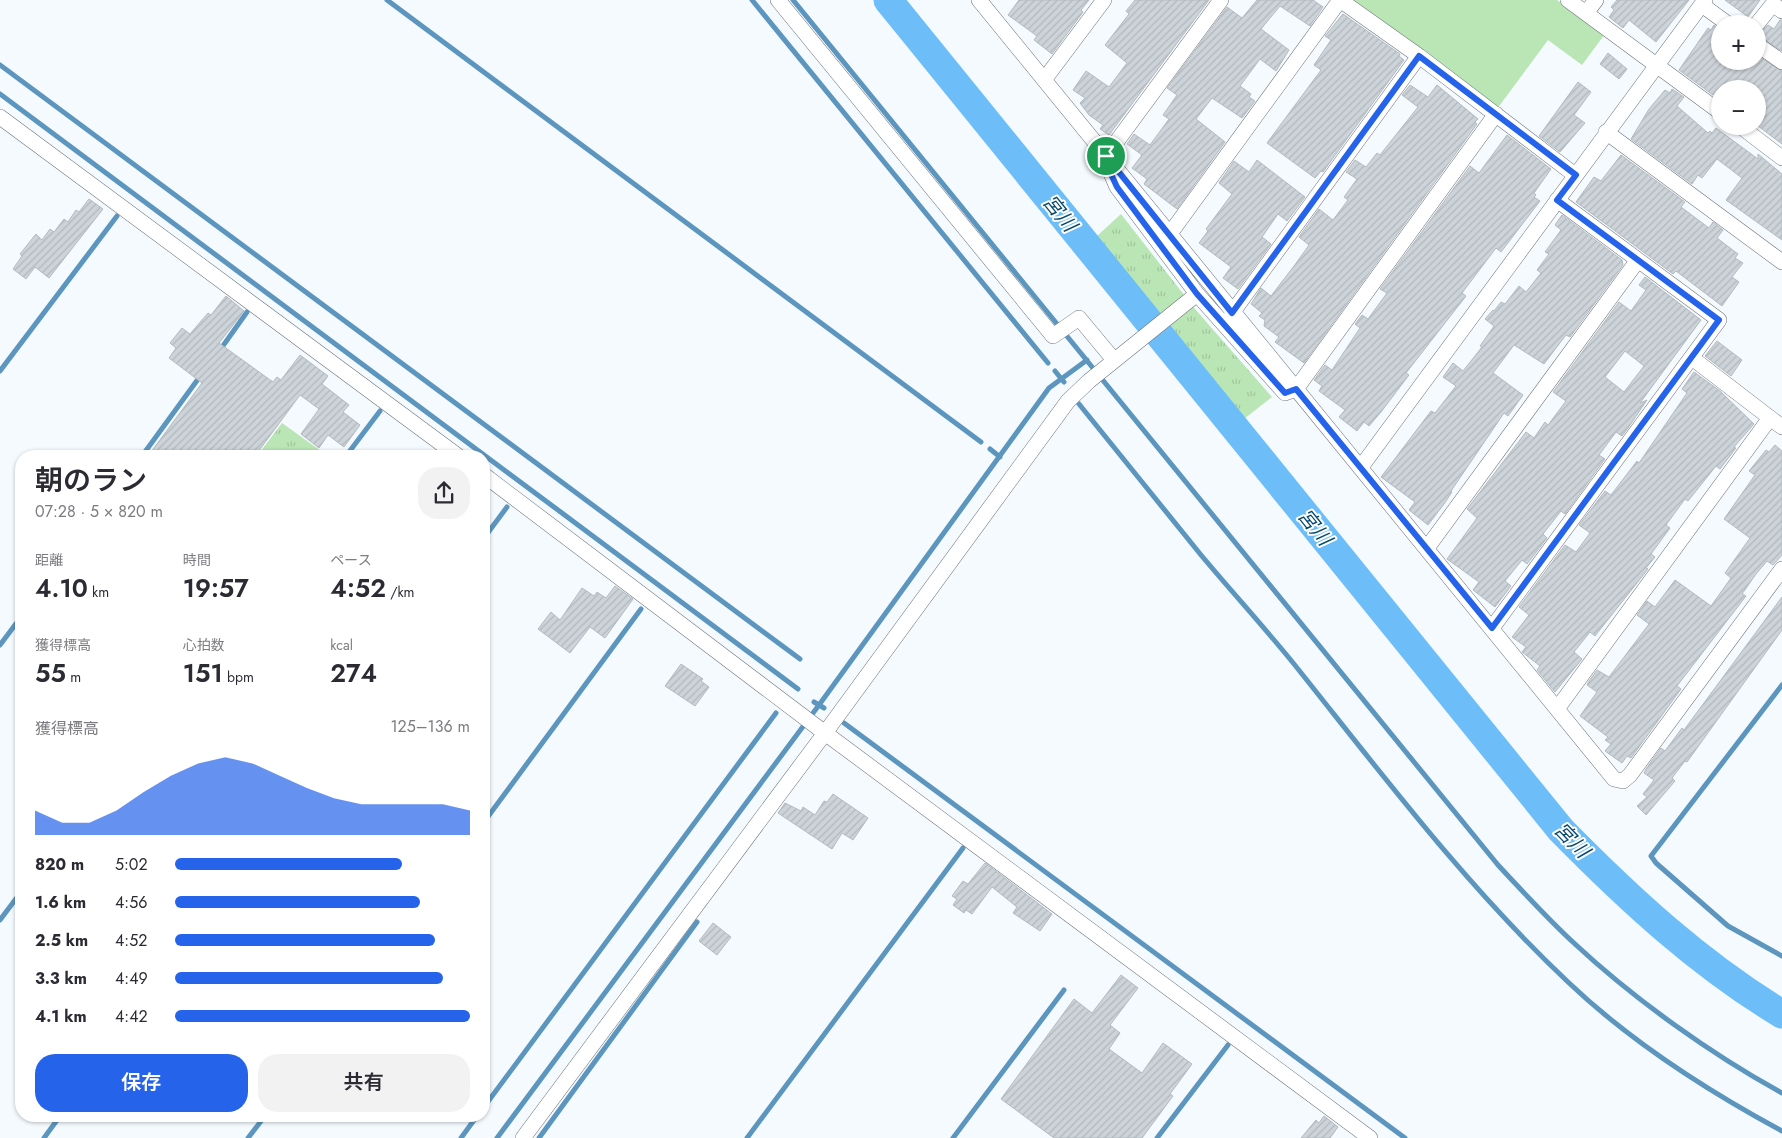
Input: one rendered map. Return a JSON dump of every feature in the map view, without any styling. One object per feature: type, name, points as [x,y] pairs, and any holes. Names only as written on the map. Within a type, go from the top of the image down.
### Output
[{"type":"street","points":[[778,0],[1053,336],[1079,318],[1115,359]]},
{"type":"street","points":[[1044,80],[1104,0]]},
{"type":"street","points":[[1106,156],[1221,0]]},
{"type":"street","points":[[1169,235],[1340,0],[1419,56],[1576,175]]},
{"type":"street","points":[[1568,0],[1711,105]]},
{"type":"street","points":[[1586,13],[1596,0]]},
{"type":"street","points":[[982,1],[1232,313],[1361,467],[1614,779],[1623,781],[1630,775],[1782,569]]},
{"type":"street","points":[[1361,467],[1703,2],[1718,15]]},
{"type":"street","points":[[1764,15],[1772,4],[1782,11]]},
{"type":"street","points":[[1766,50],[1782,62]]},
{"type":"street","points":[[1232,313],[1419,56]]},
{"type":"street","points":[[1106,156],[1110,172],[1117,187],[1194,296],[1285,393],[1296,389],[1496,114]]},
{"type":"street","points":[[0,117],[450,450]]},
{"type":"street","points":[[1606,132],[1782,262]]},
{"type":"street","points":[[1752,135],[1782,158]]},
{"type":"street","points":[[1492,628],[1719,320],[1557,200]]},
{"type":"street","points":[[1427,548],[1638,260]]},
{"type":"street","points":[[523,1138],[813,724],[1068,400],[1115,359],[1194,296]]},
{"type":"street","points":[[1557,709],[1776,422],[1692,358]]},
{"type":"street","points":[[490,480],[813,724],[1370,1138]]},
{"type":"green space","points":[[1348,0],[1557,0],[1605,34],[1582,65],[1548,40],[1497,109]]},
{"type":"green space","points":[[1121,214],[1195,309],[1272,397],[1244,419],[1096,237]]},
{"type":"green space","points":[[282,423],[320,450],[262,450]]},
{"type":"building","points":[[1019,0],[1089,0],[1081,10],[1083,12],[1052,54],[1034,40],[1037,36],[1008,15]]},
{"type":"building","points":[[1135,0],[1209,0],[1109,135],[1100,129],[1103,125],[1089,115],[1080,103],[1085,98],[1073,90],[1086,71],[1109,87],[1127,63],[1105,45],[1129,14],[1126,11]]},
{"type":"building","points":[[1257,0],[1313,0],[1323,7],[1310,26],[1280,6],[1261,29],[1289,50],[1276,71],[1260,59],[1240,86],[1251,94],[1249,97],[1255,101],[1242,118],[1212,98],[1196,119],[1225,142],[1177,209],[1144,184],[1147,179],[1132,168],[1142,155],[1127,144],[1134,134],[1150,145],[1169,119],[1163,115],[1177,95],[1167,88],[1227,7],[1242,18]]},
{"type":"building","points":[[1617,0],[1689,0],[1656,42],[1629,20],[1623,28],[1609,17],[1614,10],[1611,7]]},
{"type":"building","points":[[1725,0],[1760,0],[1749,15],[1745,15]]},
{"type":"building","points":[[1343,14],[1400,54],[1399,56],[1404,60],[1323,172],[1321,171],[1315,178],[1267,143],[1321,70],[1314,65],[1331,40],[1325,36]]},
{"type":"building","points":[[1782,20],[1782,51],[1766,41],[1766,27],[1768,25],[1774,29]]},
{"type":"building","points":[[1708,28],[1711,30],[1711,70],[1766,70],[1766,61],[1782,71],[1782,144],[1766,132],[1766,80],[1711,80],[1711,94],[1679,70]]},
{"type":"building","points":[[1608,53],[1627,69],[1619,79],[1600,64]]},
{"type":"building","points":[[1578,82],[1591,92],[1574,115],[1585,123],[1560,152],[1539,136]]},
{"type":"building","points":[[1410,85],[1428,97],[1437,85],[1478,119],[1475,122],[1477,124],[1304,363],[1275,342],[1279,337],[1264,326],[1265,320],[1259,316],[1262,313],[1251,304],[1261,288],[1271,296],[1294,266],[1309,245],[1299,237],[1319,209],[1333,220],[1348,200],[1344,197],[1357,179],[1346,172],[1355,160],[1366,167],[1377,153],[1380,155],[1418,107],[1402,95]]},
{"type":"building","points":[[1672,89],[1684,97],[1677,106],[1708,133],[1710,131],[1711,135],[1725,135],[1758,159],[1758,154],[1782,174],[1782,240],[1726,200],[1742,178],[1717,159],[1702,178],[1698,175],[1692,184],[1631,139],[1649,109],[1665,90],[1670,93]]},
{"type":"building","points":[[1507,135],[1551,169],[1534,193],[1536,195],[1534,197],[1540,201],[1501,252],[1496,248],[1462,293],[1466,296],[1406,373],[1409,375],[1381,412],[1369,426],[1364,422],[1357,431],[1339,417],[1345,410],[1319,391],[1322,386],[1314,380],[1325,365],[1332,370],[1360,328],[1355,324],[1362,315],[1368,319],[1387,293],[1380,289],[1470,166],[1479,173]]},
{"type":"building","points":[[1621,155],[1685,202],[1681,207],[1709,228],[1713,222],[1723,230],[1717,238],[1738,254],[1735,258],[1743,263],[1732,277],[1739,282],[1722,306],[1676,271],[1673,274],[1576,202],[1594,177],[1601,181]]},
{"type":"building","points":[[1257,160],[1305,197],[1287,221],[1278,214],[1262,237],[1271,244],[1238,289],[1223,278],[1231,267],[1199,243],[1208,231],[1206,229],[1232,194],[1219,183],[1234,161],[1249,172]]},
{"type":"building","points":[[89,199],[103,209],[49,278],[35,267],[26,279],[13,269],[22,256],[20,254],[36,234],[42,240],[50,229],[54,232],[64,219],[68,222],[76,210],[79,212]]},
{"type":"building","points":[[1562,215],[1622,260],[1623,265],[1570,337],[1566,335],[1544,364],[1514,345],[1493,373],[1523,395],[1508,416],[1504,413],[1428,525],[1409,510],[1415,502],[1381,477],[1431,411],[1435,413],[1456,386],[1443,377],[1453,363],[1463,371],[1482,347],[1480,346],[1494,326],[1485,319],[1501,302],[1505,304],[1519,286],[1526,292],[1541,273],[1537,270],[1549,254],[1545,252],[1561,230],[1555,225]]},
{"type":"building","points":[[1645,277],[1701,320],[1640,403],[1647,400],[1622,436],[1616,432],[1599,455],[1605,459],[1565,514],[1561,511],[1543,534],[1547,538],[1527,564],[1522,560],[1505,581],[1511,586],[1495,607],[1473,590],[1479,582],[1447,559],[1477,518],[1467,509],[1526,432],[1534,438],[1545,422],[1548,425],[1566,401],[1553,392],[1619,302],[1631,311],[1646,290],[1639,285]],"holes":[[[1625,351],[1644,366],[1624,392],[1605,377]]]},
{"type":"building","points":[[226,296],[244,311],[219,343],[273,382],[277,377],[281,380],[300,355],[328,376],[322,384],[349,405],[343,412],[360,425],[344,447],[328,435],[319,448],[301,434],[319,409],[300,395],[259,450],[152,450],[202,383],[169,358],[176,348],[170,343],[182,328],[190,334],[208,313],[211,315]]},
{"type":"building","points":[[1717,341],[1742,360],[1731,376],[1705,356]]},
{"type":"building","points":[[1694,372],[1720,391],[1754,424],[1734,447],[1736,448],[1720,469],[1716,466],[1688,501],[1685,499],[1666,525],[1670,528],[1651,554],[1655,557],[1646,568],[1648,569],[1595,636],[1590,632],[1574,652],[1582,659],[1555,692],[1537,670],[1540,666],[1522,652],[1526,647],[1512,637],[1529,615],[1519,607],[1565,545],[1576,552],[1590,533],[1579,525],[1605,491],[1611,495],[1637,461],[1639,463],[1687,393],[1682,389]]},
{"type":"building","points":[[1775,445],[1782,451],[1782,555],[1773,565],[1767,561],[1756,574],[1742,594],[1746,596],[1677,686],[1681,689],[1631,758],[1627,756],[1622,763],[1605,751],[1611,744],[1605,740],[1608,737],[1580,716],[1597,692],[1587,685],[1597,670],[1609,677],[1649,624],[1637,615],[1647,601],[1655,607],[1675,580],[1711,606],[1731,578],[1725,573],[1750,538],[1724,519],[1755,475],[1749,471],[1766,450],[1769,452]]},
{"type":"building","points":[[615,586],[633,599],[605,638],[590,627],[570,653],[538,629],[551,612],[560,620],[582,588],[594,596],[597,592],[606,598]]},
{"type":"building","points":[[1782,597],[1782,630],[1687,762],[1685,761],[1672,778],[1675,781],[1646,815],[1637,806],[1647,797],[1643,794],[1654,780],[1644,773],[1646,769],[1661,748],[1665,751],[1682,728],[1684,730]]},
{"type":"building","points":[[681,664],[703,679],[701,681],[709,687],[695,706],[665,686]]},
{"type":"building","points":[[833,794],[868,818],[853,840],[842,833],[832,849],[778,813],[785,803],[801,811],[803,807],[815,815],[824,801],[827,802]]},
{"type":"building","points":[[985,863],[1052,914],[1040,931],[1013,913],[1017,907],[992,887],[972,914],[966,910],[964,913],[953,905],[957,899],[952,896],[963,881],[968,884]]},
{"type":"building","points":[[713,923],[731,937],[717,955],[699,941]]},
{"type":"building","points":[[1121,975],[1138,988],[1110,1025],[1120,1033],[1109,1049],[1142,1073],[1163,1043],[1192,1064],[1170,1094],[1173,1096],[1142,1138],[1054,1138],[1001,1099],[1074,999],[1092,1013]]},
{"type":"building","points":[[1324,1116],[1338,1127],[1330,1138],[1301,1138],[1316,1120],[1319,1123]]},
{"type":"waterway","points":[[387,0],[981,442]]},
{"type":"waterway","points":[[752,0],[1048,363]]},
{"type":"waterway","points":[[793,0],[1498,865],[1565,935],[1622,985],[1701,1043],[1782,1093]]},
{"type":"waterway","name":"宮川","points":[[888,0],[1561,830],[1666,929],[1722,974],[1782,1014]]},
{"type":"waterway","points":[[0,65],[800,659]]},
{"type":"waterway","points":[[0,94],[477,450]]},
{"type":"waterway","points":[[0,371],[117,216]]},
{"type":"waterway","points":[[220,350],[247,312]]},
{"type":"waterway","points":[[497,1138],[819,705],[1049,388],[1087,360]]},
{"type":"waterway","points":[[1055,371],[1064,382]]},
{"type":"waterway","points":[[146,450],[201,375]]},
{"type":"waterway","points":[[1079,404],[1201,555],[1294,664],[1392,788],[1460,868],[1531,945],[1592,1004],[1643,1045],[1725,1099],[1782,1131]]},
{"type":"waterway","points":[[351,450],[380,411]]},
{"type":"waterway","points":[[990,449],[1000,457]]},
{"type":"waterway","points":[[490,459],[798,689]]},
{"type":"waterway","points":[[490,530],[507,507]]},
{"type":"waterway","points":[[490,814],[641,609]]},
{"type":"waterway","points":[[0,645],[15,625]]},
{"type":"waterway","points":[[1782,685],[1651,856],[1656,863],[1728,926],[1782,956]]},
{"type":"waterway","points":[[814,702],[824,708]]},
{"type":"waterway","points":[[490,1099],[776,713]]},
{"type":"waterway","points":[[844,723],[1405,1138]]},
{"type":"waterway","points":[[747,1138],[963,848]]},
{"type":"waterway","points":[[0,920],[15,900]]},
{"type":"waterway","points":[[539,1138],[697,922]]},
{"type":"waterway","points":[[953,1138],[1064,990]]},
{"type":"waterway","points":[[1157,1138],[1228,1045]]},
{"type":"waterway","points":[[44,1138],[56,1122]]},
{"type":"waterway","points":[[248,1138],[260,1122]]},
{"type":"waterway","points":[[461,1138],[473,1122]]},
{"type":"route","points":[[1419,56],[1576,175],[1557,200],[1719,320],[1492,628],[1296,389],[1285,393],[1197,294],[1117,187],[1110,172],[1106,156],[1232,313],[1419,56]]}]
